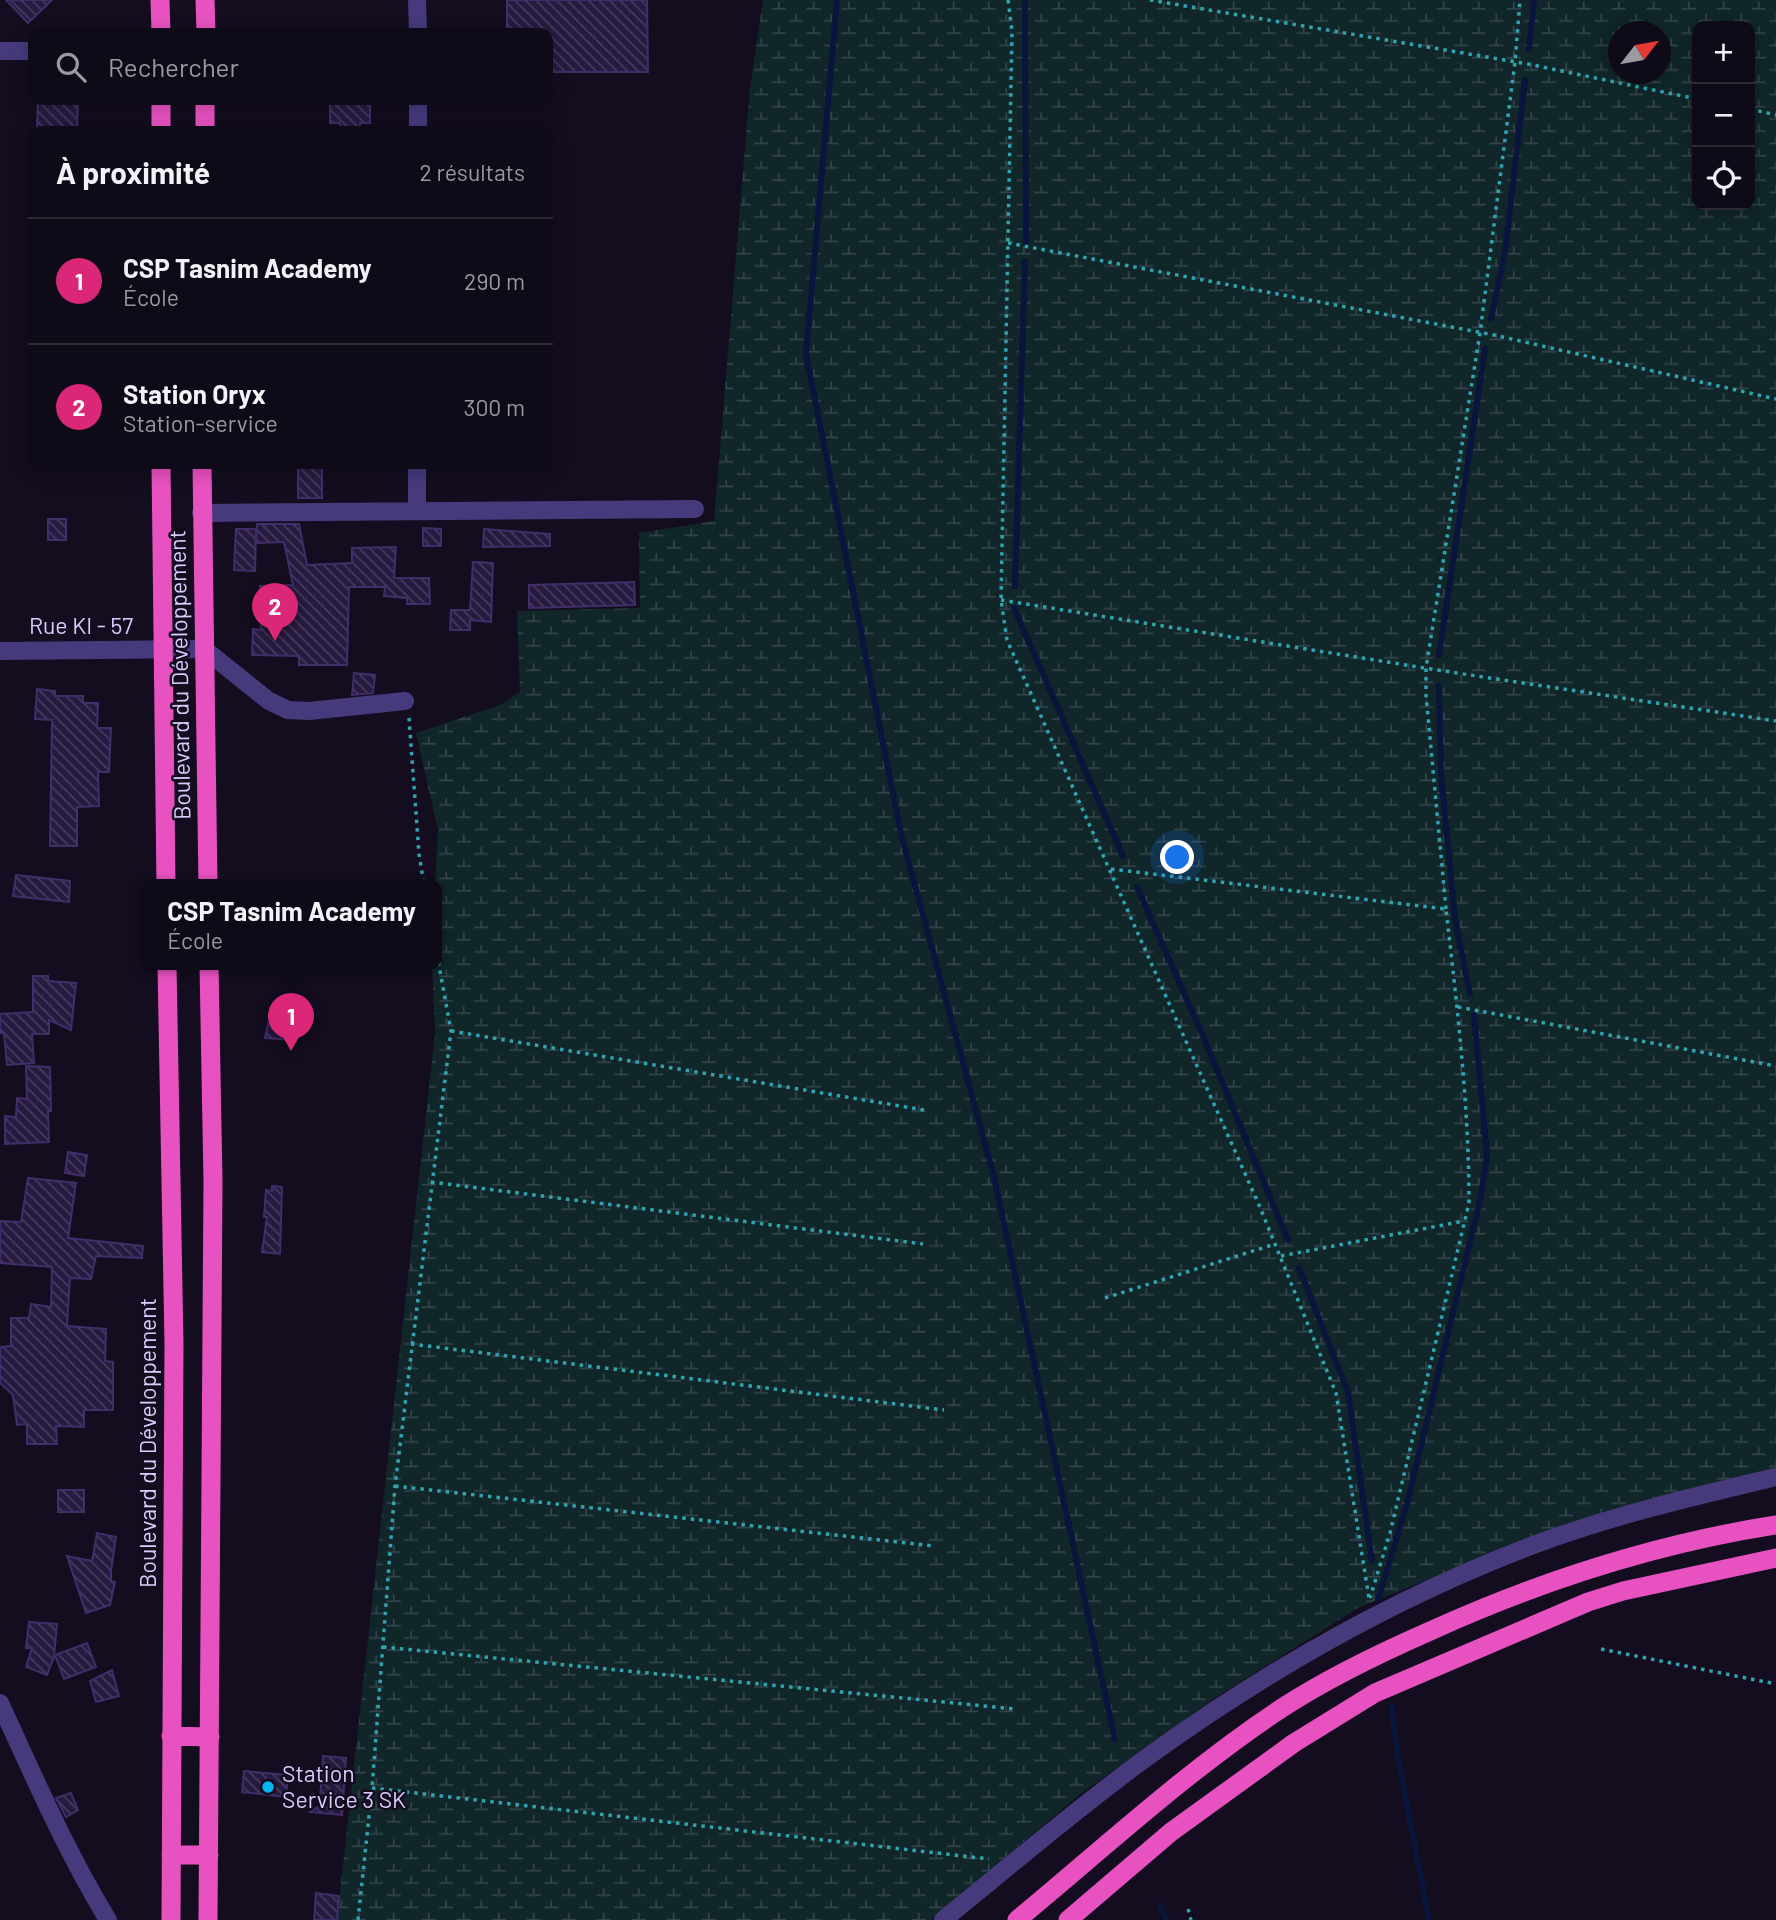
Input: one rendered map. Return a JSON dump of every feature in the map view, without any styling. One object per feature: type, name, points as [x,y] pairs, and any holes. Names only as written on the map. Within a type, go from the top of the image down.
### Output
[{"type":"highway","points":[[160,0],[161,28]]},
{"type":"highway","points":[[205,0],[206,28]]},
{"type":"highway","points":[[161,105],[161,126]]},
{"type":"highway","points":[[205,105],[205,126]]},
{"type":"highway","name":"Boulevard du Développement","points":[[161,469],[166,879]]},
{"type":"highway","name":"Boulevard du Développement","points":[[202,469],[208,879]]},
{"type":"highway","name":"Boulevard du Développement","points":[[167,970],[174,1344],[171,1920]]},
{"type":"highway","points":[[208,1920],[213,1181],[209,970]]},
{"type":"highway","points":[[1017,1920],[1212,1759],[1283,1707],[1364,1662],[1484,1606],[1581,1570],[1715,1534],[1776,1525]]},
{"type":"highway","points":[[1068,1920],[1171,1832],[1294,1743],[1375,1693],[1588,1602],[1623,1591],[1776,1558]]},
{"type":"highway","points":[[171,1736],[210,1737]]},
{"type":"highway","points":[[171,1855],[209,1856]]},
{"type":"street","points":[[417,0],[418,28]]},
{"type":"street","points":[[0,51],[28,51]]},
{"type":"street","points":[[418,105],[418,126]]},
{"type":"street","points":[[416,511],[417,469]]},
{"type":"street","points":[[201,513],[695,509]]},
{"type":"street","points":[[204,649],[269,701],[288,710],[309,711],[405,701]]},
{"type":"street","name":"Rue KI - 57","points":[[0,651],[204,649]]},
{"type":"street","points":[[943,1920],[1145,1759],[1372,1608],[1537,1544],[1699,1496],[1776,1477]]},
{"type":"street","points":[[0,1703],[52,1817],[108,1920]]},
{"type":"path","points":[[1008,0],[1012,31],[1001,600],[1007,640],[1111,869],[1275,1244],[1336,1393],[1372,1608]]},
{"type":"path","points":[[1150,0],[1515,62],[1692,98]]},
{"type":"path","points":[[1372,1608],[1469,1203],[1469,1154],[1458,1007],[1426,695],[1426,668],[1480,333],[1515,62],[1520,0]]},
{"type":"path","points":[[1755,110],[1776,114]]},
{"type":"path","points":[[1008,243],[1480,333],[1776,398]]},
{"type":"path","points":[[1001,600],[1776,721]]},
{"type":"path","points":[[405,701],[408,702],[419,854],[424,879]]},
{"type":"path","points":[[1111,869],[1447,908]]},
{"type":"path","points":[[358,1920],[372,1788],[395,1486],[451,1031],[440,970]]},
{"type":"path","points":[[1458,1007],[1776,1066]]},
{"type":"path","points":[[451,1031],[924,1110]]},
{"type":"path","points":[[431,1182],[923,1244]]},
{"type":"path","points":[[1280,1256],[1464,1221]]},
{"type":"path","points":[[1105,1298],[1275,1244]]},
{"type":"path","points":[[411,1344],[944,1409]]},
{"type":"path","points":[[395,1486],[934,1546]]},
{"type":"path","points":[[383,1647],[1015,1709]]},
{"type":"path","points":[[1601,1650],[1776,1685]]},
{"type":"path","points":[[372,1788],[1015,1862]]},
{"type":"path","points":[[1188,1909],[1191,1920]]},
{"type":"green space","points":[[763,0],[1776,0],[1776,1470],[1530,1538],[1358,1608],[1215,1698],[1079,1795],[931,1920],[337,1920],[435,1033],[432,970],[442,970],[442,879],[435,879],[438,830],[416,733],[500,705],[520,692],[517,611],[640,608],[639,533],[714,521],[750,88]]},
{"type":"building","points":[[6,0],[52,0],[28,23]]},
{"type":"building","points":[[507,0],[647,0],[648,72],[553,72],[553,28],[507,28]]},
{"type":"building","points":[[38,105],[78,105],[77,126],[37,126]]},
{"type":"building","points":[[330,105],[370,105],[370,123],[340,126],[340,123],[330,123]]},
{"type":"building","points":[[298,469],[322,469],[322,498],[298,498]]},
{"type":"building","points":[[48,519],[66,519],[66,540],[48,540]]},
{"type":"building","points":[[257,524],[299,524],[307,565],[352,563],[352,548],[396,547],[394,578],[429,578],[430,604],[407,604],[407,598],[384,596],[385,587],[349,587],[347,665],[299,665],[299,656],[252,655],[253,629],[261,630],[260,586],[293,585],[284,542],[256,543]]},
{"type":"building","points":[[423,528],[441,529],[441,546],[423,546]]},
{"type":"building","points":[[236,529],[256,529],[255,571],[234,570]]},
{"type":"building","points":[[484,529],[550,534],[550,546],[483,547]]},
{"type":"building","points":[[473,562],[493,563],[491,622],[470,620],[470,630],[450,630],[451,610],[470,610]]},
{"type":"building","points":[[634,582],[635,605],[529,608],[529,585]]},
{"type":"building","points":[[354,673],[375,675],[373,693],[352,695]]},
{"type":"building","points":[[37,689],[55,691],[55,696],[83,696],[83,703],[98,703],[97,728],[111,728],[109,772],[98,772],[99,806],[77,807],[77,846],[50,846],[52,720],[35,719]]},
{"type":"building","points":[[16,875],[70,881],[69,902],[13,896]]},
{"type":"building","points":[[33,976],[48,976],[48,981],[76,983],[71,1030],[49,1020],[49,1034],[32,1034],[34,1063],[7,1065],[4,1033],[0,1033],[0,1014],[33,1012]]},
{"type":"building","points":[[272,1006],[294,1010],[292,1040],[265,1038]]},
{"type":"building","points":[[26,1066],[50,1067],[49,1142],[5,1144],[5,1116],[16,1117],[17,1098],[27,1099]]},
{"type":"building","points":[[68,1152],[87,1155],[84,1176],[65,1173]]},
{"type":"building","points":[[28,1178],[76,1183],[68,1238],[143,1246],[142,1258],[96,1256],[91,1279],[70,1278],[67,1326],[106,1329],[105,1361],[113,1362],[113,1410],[84,1410],[84,1427],[56,1426],[57,1444],[27,1444],[27,1424],[17,1425],[13,1395],[0,1383],[0,1347],[11,1346],[11,1318],[29,1318],[31,1304],[51,1307],[52,1267],[0,1263],[0,1221],[21,1222]]},
{"type":"building","points":[[272,1186],[282,1187],[280,1254],[262,1252],[267,1217],[264,1217],[266,1190],[272,1191]]},
{"type":"building","points":[[58,1490],[84,1490],[84,1512],[58,1512]]},
{"type":"building","points":[[97,1533],[116,1537],[111,1571],[111,1581],[115,1582],[110,1605],[86,1613],[67,1556],[92,1561]]},
{"type":"building","points":[[29,1622],[57,1624],[54,1657],[47,1675],[26,1667],[32,1648],[26,1648]]},
{"type":"building","points":[[87,1643],[96,1667],[64,1679],[55,1655]]},
{"type":"building","points":[[112,1670],[119,1696],[96,1702],[90,1681]]},
{"type":"building","points":[[323,1756],[346,1758],[342,1815],[310,1812],[327,1801],[320,1800]]},
{"type":"building","points":[[244,1771],[288,1775],[286,1797],[242,1792]]},
{"type":"building","points":[[71,1793],[78,1810],[66,1817],[56,1798]]},
{"type":"building","points":[[316,1893],[339,1896],[337,1920],[314,1920]]},
{"type":"waterway","points":[[837,0],[806,354],[901,834],[994,1177],[1115,1740]]},
{"type":"waterway","points":[[1025,0],[1026,243]]},
{"type":"waterway","points":[[1529,49],[1534,0]]},
{"type":"waterway","points":[[1491,319],[1505,252],[1525,80]]},
{"type":"waterway","points":[[1015,586],[1025,261]]},
{"type":"waterway","points":[[1439,655],[1485,349]]},
{"type":"waterway","points":[[1014,608],[1123,856]]},
{"type":"waterway","points":[[1439,686],[1441,774],[1455,919],[1470,994]]},
{"type":"waterway","points":[[1137,887],[1288,1240]]},
{"type":"waterway","points":[[1378,1600],[1407,1504],[1481,1196],[1487,1155],[1474,1015]]},
{"type":"waterway","points":[[1299,1268],[1348,1392],[1372,1561]]},
{"type":"waterway","points":[[1392,1706],[1397,1753],[1429,1920]]},
{"type":"waterway","points":[[1161,1906],[1166,1920]]},
{"type":"place","name":"Station Oryx","points":[[275,641]]},
{"type":"place","name":"CSP Tasnim Academy","points":[[291,1051]]},
{"type":"place","name":"Station Service 3 SK","points":[[268,1787]]}]
